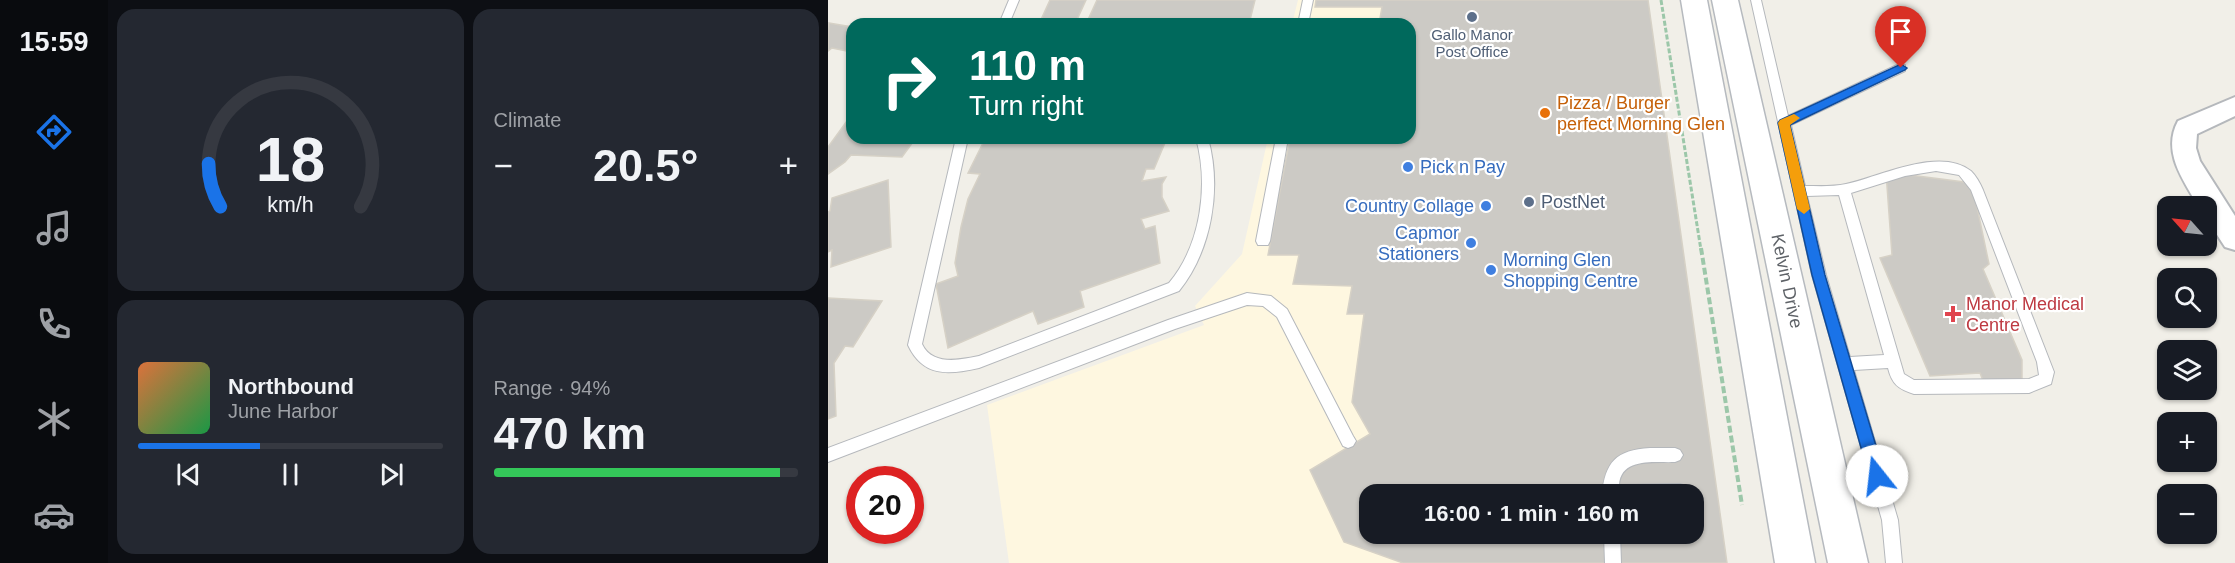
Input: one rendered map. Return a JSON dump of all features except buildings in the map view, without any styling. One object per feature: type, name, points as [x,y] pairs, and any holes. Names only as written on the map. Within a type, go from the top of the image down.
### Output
[{"type":"main road","points":[[1694,0],[1795,563]]},
{"type":"main road","name":"Kelvin Drive","points":[[1725,0],[1848,563]]},
{"type":"street","points":[[2235,106],[2187,128],[2183,137],[2184,150],[2192,168],[2235,239]]},
{"type":"lane","points":[[1006,18],[1014,0]]},
{"type":"lane","points":[[1304,18],[1308,0]]},
{"type":"lane","points":[[1756,0],[1819,275],[1890,520],[1894,563]]},
{"type":"lane","points":[[1784,123],[1901,68]]},
{"type":"lane","points":[[961,144],[915,345],[920,354],[941,366],[962,366],[979,362],[1174,287],[1183,279],[1190,267],[1202,231],[1208,182],[1203,144]]},
{"type":"lane","points":[[1263,241],[1281,144]]},
{"type":"lane","points":[[1800,191],[1844,190],[1888,175],[1930,168],[1951,168],[1969,177],[1977,190],[2048,372],[2046,379],[2028,386],[1914,387],[1904,384],[1898,378],[1844,190]]},
{"type":"lane","points":[[828,455],[1173,324],[1247,299],[1266,300],[1282,313],[1348,441]]},
{"type":"lane","points":[[1846,364],[1893,361]]},
{"type":"lane","points":[[1611,484],[1613,468],[1620,461],[1643,456],[1675,455]]},
{"type":"lane","points":[[1612,544],[1613,563]]},
{"type":"path","points":[[1661,0],[1742,505]]},
{"type":"shaded area","name":"Morning Glen Shopping Centre","points":[[1298,0],[1648,0],[1727,563],[1009,563],[987,405],[1204,325],[1195,306],[1242,254],[1267,144],[1416,144],[1416,18],[1294,18]]},
{"type":"slow traffic","points":[[1794,118],[1784,123],[1804,209]]},
{"type":"place","name":"Gallo Manor Post Office","points":[[1472,17]]},
{"type":"place","name":"Pizza / Burger perfect Morning Glen","points":[[1545,113]]},
{"type":"place","name":"Pick n Pay","points":[[1408,167]]},
{"type":"place","name":"PostNet","points":[[1529,202]]},
{"type":"place","name":"Country Collage","points":[[1486,206]]},
{"type":"place","name":"Capmor Stationers","points":[[1471,243]]},
{"type":"place","name":"Morning Glen Shopping Centre","points":[[1491,270]]},
{"type":"place","name":"Manor Medical Centre","points":[[1953,314]]},
{"type":"route","points":[[1877,476],[1819,275],[1784,123],[1901,68]]}]
